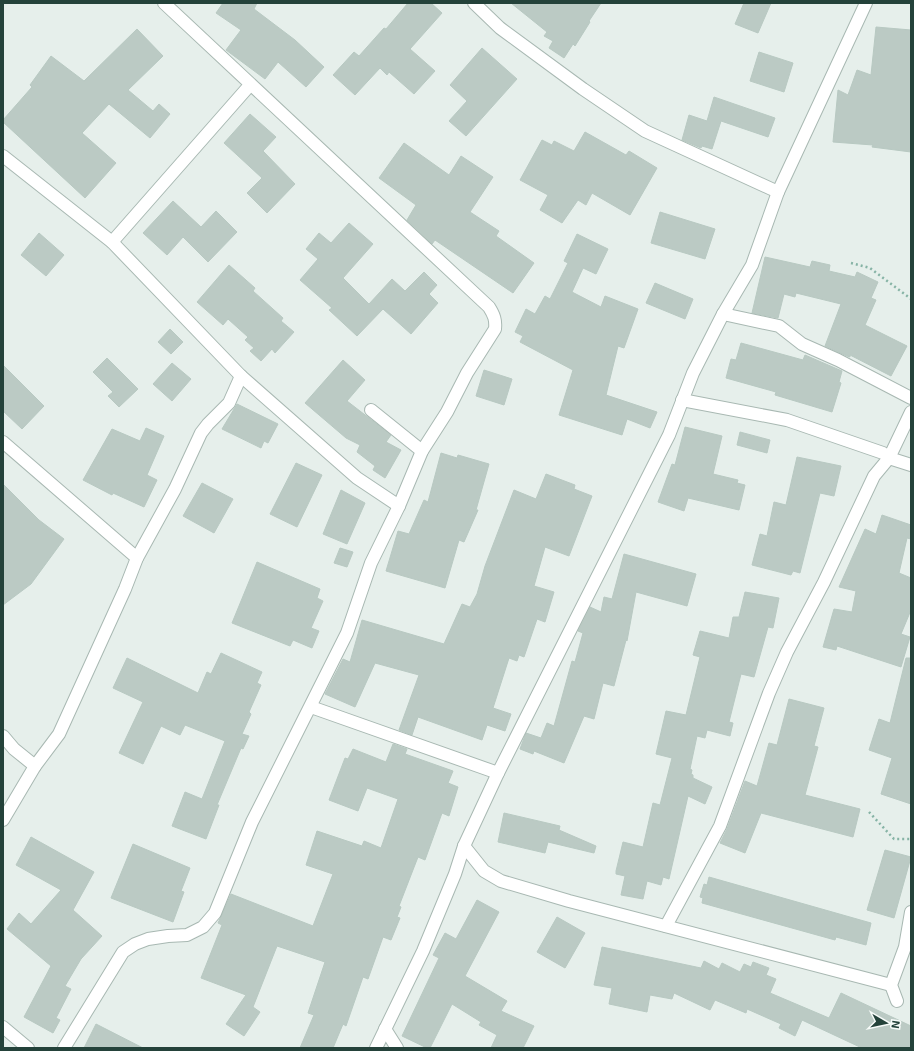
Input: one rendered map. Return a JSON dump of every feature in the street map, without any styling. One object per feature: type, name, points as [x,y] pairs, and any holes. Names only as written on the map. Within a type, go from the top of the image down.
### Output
[{"type":"street","points":[[64,1048],[123,952],[135,944],[148,939],[187,935],[203,927],[215,914],[252,822],[347,633],[371,563],[422,451],[446,412],[467,373],[495,329],[495,317],[489,307],[164,3]]},
{"type":"street","points":[[474,3],[500,28],[583,89],[645,131],[778,192]]},
{"type":"street","points":[[376,1048],[423,951],[455,874],[464,846],[498,773],[669,436],[693,372],[723,314],[752,265],[778,192],[866,3]]},
{"type":"street","points":[[112,242],[250,85]]},
{"type":"street","points":[[3,156],[112,242],[241,376],[357,478],[398,506]]},
{"type":"street","points":[[723,314],[779,326],[802,344],[838,360],[911,398]]},
{"type":"street","points":[[3,820],[35,766],[59,734],[126,589],[136,558],[175,489],[201,433],[208,424],[229,404],[241,376]]},
{"type":"street","points":[[682,400],[787,420],[883,453],[889,458],[911,464]]},
{"type":"street","points":[[371,410],[422,451]]},
{"type":"street","points":[[666,926],[720,826],[769,693],[787,652],[824,582],[874,476],[889,458],[911,412]]},
{"type":"street","points":[[3,442],[136,558]]},
{"type":"street","points":[[311,707],[498,773]]},
{"type":"street","points":[[3,736],[14,749],[35,766]]},
{"type":"street","points":[[464,846],[484,871],[501,881],[569,901],[891,985]]},
{"type":"street","points":[[896,1001],[891,985],[905,947],[911,912]]},
{"type":"street","points":[[3,1027],[28,1048]]},
{"type":"street","points":[[385,1030],[397,1048]]},
{"type":"path","points":[[851,263],[870,268],[911,299]]},
{"type":"path","points":[[869,812],[894,839],[911,840]]},
{"type":"building","points":[[223,3],[257,3],[254,9],[295,40],[324,67],[306,87],[278,62],[265,79],[226,50],[241,30],[216,13]]},
{"type":"building","points":[[408,3],[431,3],[442,13],[410,49],[435,71],[414,94],[389,72],[387,75],[380,68],[355,95],[333,75],[354,52],[359,56],[384,28],[386,29]]},
{"type":"building","points":[[511,3],[601,3],[575,46],[573,44],[564,58],[549,48],[553,41],[544,36],[547,32]]},
{"type":"building","points":[[744,3],[771,3],[758,33],[735,24]]},
{"type":"building","points":[[876,27],[911,30],[911,152],[872,147],[873,145],[833,142],[838,90],[848,95],[857,70],[871,75]]},
{"type":"building","points":[[137,29],[163,56],[128,90],[153,111],[159,104],[170,114],[150,138],[109,104],[82,133],[116,163],[85,198],[3,122],[3,120],[32,87],[30,85],[51,56],[84,81]]},
{"type":"building","points":[[482,48],[517,79],[466,136],[449,121],[467,101],[450,85]]},
{"type":"building","points":[[759,52],[793,63],[784,92],[750,81]]},
{"type":"building","points":[[714,97],[775,118],[768,137],[721,121],[712,149],[702,146],[701,148],[682,140],[689,115],[707,121]]},
{"type":"building","points":[[250,114],[276,137],[263,151],[295,184],[267,213],[247,193],[262,178],[224,143]]},
{"type":"building","points":[[585,132],[626,155],[629,151],[657,168],[630,215],[592,193],[586,205],[578,200],[562,223],[540,210],[548,195],[520,180],[542,140],[552,145],[554,141],[574,151]]},
{"type":"building","points":[[404,143],[449,175],[461,156],[493,177],[470,212],[499,231],[496,236],[534,263],[513,293],[435,240],[432,244],[407,220],[416,205],[379,178]]},
{"type":"building","points":[[173,201],[201,227],[216,211],[237,232],[208,262],[183,237],[167,255],[143,233]]},
{"type":"building","points":[[660,212],[715,229],[705,259],[651,243]]},
{"type":"building","points":[[349,223],[373,244],[343,278],[369,304],[392,279],[405,291],[424,272],[437,285],[429,294],[438,303],[411,334],[383,309],[357,336],[329,310],[332,308],[300,280],[318,259],[306,249],[319,233],[331,243]]},
{"type":"building","points":[[39,233],[64,255],[46,276],[21,255]]},
{"type":"building","points":[[577,234],[608,249],[596,274],[583,268],[572,292],[601,307],[605,296],[638,309],[624,348],[618,346],[606,395],[657,412],[650,428],[627,419],[622,435],[559,415],[573,370],[520,342],[523,336],[515,332],[526,309],[535,314],[545,296],[550,299],[568,263],[564,261]]},
{"type":"building","points":[[765,257],[810,267],[812,261],[830,265],[829,271],[855,277],[857,272],[878,282],[871,298],[876,300],[865,325],[907,346],[891,376],[850,355],[850,357],[825,346],[841,304],[796,293],[795,297],[784,294],[778,318],[752,313]]},
{"type":"building","points":[[229,265],[255,288],[253,291],[283,318],[281,321],[294,332],[275,353],[272,349],[261,361],[250,351],[254,348],[245,340],[248,337],[228,319],[223,325],[197,302]]},
{"type":"building","points":[[655,283],[693,299],[685,319],[646,303]]},
{"type":"building","points":[[170,329],[183,342],[171,354],[158,342]]},
{"type":"building","points":[[741,343],[803,360],[805,355],[842,371],[839,382],[841,383],[832,412],[775,395],[776,392],[726,378],[731,359],[736,360]]},
{"type":"building","points":[[107,358],[138,389],[119,407],[108,396],[113,392],[93,372]]},
{"type":"building","points":[[343,360],[365,380],[347,401],[391,435],[386,442],[401,450],[385,478],[373,470],[375,466],[357,452],[360,445],[346,438],[305,403]]},
{"type":"building","points":[[172,363],[191,379],[172,401],[153,384]]},
{"type":"building","points":[[3,365],[44,406],[22,429],[3,411]]},
{"type":"building","points":[[484,370],[512,379],[504,405],[476,396]]},
{"type":"building","points":[[237,404],[278,424],[268,443],[264,441],[261,448],[222,429]]},
{"type":"building","points":[[685,427],[722,436],[713,474],[738,480],[737,483],[745,485],[739,510],[688,498],[684,511],[658,502],[672,464],[675,465]]},
{"type":"building","points":[[146,428],[164,436],[147,475],[157,480],[144,507],[113,493],[112,495],[83,480],[112,429],[140,441]]},
{"type":"building","points":[[740,432],[770,440],[767,453],[737,445]]},
{"type":"building","points":[[441,453],[457,458],[458,455],[489,464],[476,510],[478,510],[464,542],[459,540],[445,588],[386,571],[398,531],[409,534],[424,500],[428,502]]},
{"type":"building","points":[[797,457],[841,466],[834,496],[820,493],[800,573],[793,571],[791,575],[752,565],[760,534],[767,536],[774,502],[786,505]]},
{"type":"building","points":[[296,463],[322,475],[297,527],[270,514]]},
{"type":"building","points":[[546,474],[575,485],[574,489],[592,496],[569,556],[545,547],[534,586],[554,592],[545,622],[537,619],[524,657],[519,655],[517,661],[509,658],[493,708],[511,714],[505,731],[487,725],[482,740],[418,717],[412,735],[399,730],[419,675],[375,663],[355,707],[325,694],[343,659],[350,662],[362,620],[444,644],[462,604],[470,607],[477,594],[485,566],[514,490],[536,499]]},
{"type":"building","points":[[202,483],[233,499],[214,533],[183,516]]},
{"type":"building","points":[[3,484],[39,520],[64,539],[31,584],[3,605]]},
{"type":"building","points":[[341,490],[365,503],[347,544],[323,534]]},
{"type":"building","points":[[882,515],[911,525],[911,539],[907,538],[899,573],[911,578],[911,610],[901,634],[910,637],[901,667],[837,646],[836,650],[823,647],[834,609],[852,612],[856,591],[839,587],[865,529],[876,534]]},
{"type":"building","points":[[340,548],[353,552],[347,567],[334,563]]},
{"type":"building","points":[[624,554],[696,574],[687,606],[636,592],[627,641],[626,640],[614,686],[603,683],[594,719],[584,716],[564,763],[534,751],[533,754],[520,749],[526,733],[541,738],[547,723],[554,726],[572,661],[575,662],[583,633],[578,631],[590,607],[601,612],[604,597],[612,599]]},
{"type":"building","points":[[257,562],[320,589],[317,598],[323,601],[311,628],[319,631],[312,648],[293,640],[290,646],[232,623]]},
{"type":"building","points":[[745,592],[779,598],[773,628],[768,627],[754,677],[741,674],[729,722],[733,723],[730,736],[707,730],[705,738],[697,736],[690,769],[692,770],[691,774],[693,775],[693,778],[712,787],[705,804],[688,796],[669,879],[663,877],[661,885],[647,881],[643,899],[621,895],[625,876],[616,874],[616,871],[623,842],[643,847],[653,803],[660,805],[672,758],[656,754],[666,711],[686,715],[700,657],[693,655],[700,631],[729,638],[733,617],[739,617]]},
{"type":"building","points":[[221,653],[262,672],[257,683],[261,685],[249,712],[251,714],[242,734],[249,736],[243,749],[241,748],[217,805],[219,805],[206,839],[172,826],[185,792],[202,799],[225,741],[185,725],[180,735],[161,726],[143,764],[119,753],[143,702],[113,688],[127,658],[198,693],[207,672],[211,674]]},
{"type":"building","points":[[906,658],[911,658],[911,804],[881,794],[892,758],[869,750],[879,719],[890,723]]},
{"type":"building","points":[[789,699],[824,708],[814,746],[818,747],[805,795],[860,809],[853,837],[761,813],[745,853],[720,843],[727,829],[745,781],[757,786],[769,743],[777,745]]},
{"type":"building","points":[[393,744],[407,749],[405,754],[453,771],[448,783],[458,787],[449,816],[442,813],[425,860],[418,857],[399,906],[401,907],[397,917],[400,918],[391,940],[383,937],[368,979],[363,977],[346,1026],[343,1024],[333,1048],[300,1048],[314,1015],[308,1013],[325,962],[277,946],[253,1007],[260,1012],[244,1036],[226,1024],[246,995],[201,978],[222,925],[218,923],[231,894],[313,926],[333,874],[306,865],[317,831],[362,846],[364,841],[381,848],[398,799],[367,788],[358,811],[329,800],[345,758],[348,759],[353,749],[386,762]]},
{"type":"building","points":[[504,813],[560,826],[559,830],[596,846],[594,853],[548,842],[545,853],[498,842]]},
{"type":"building","points":[[31,837],[94,872],[73,910],[102,936],[81,959],[65,986],[71,989],[56,1018],[60,1020],[53,1033],[24,1017],[51,966],[7,929],[19,913],[31,924],[61,890],[16,865]]},
{"type":"building","points":[[133,844],[190,868],[181,891],[184,892],[173,922],[111,898]]},
{"type":"building","points":[[885,850],[911,857],[894,918],[867,910]]},
{"type":"building","points":[[709,877],[871,923],[866,945],[836,937],[835,940],[702,903],[703,898],[700,897],[704,884],[707,885]]},
{"type":"building","points":[[477,900],[499,912],[465,976],[507,1001],[501,1011],[534,1026],[523,1048],[491,1048],[497,1035],[479,1025],[481,1022],[452,1004],[430,1048],[427,1048],[402,1036],[439,958],[433,955],[445,933],[456,939]]},
{"type":"building","points":[[557,917],[585,933],[565,968],[537,952]]},
{"type":"building","points":[[602,947],[701,968],[704,961],[719,969],[722,963],[740,972],[744,964],[751,967],[753,962],[769,968],[766,975],[776,979],[770,993],[829,1018],[841,993],[911,1026],[911,1048],[862,1048],[802,1020],[795,1036],[779,1028],[781,1024],[747,1009],[746,1013],[715,1000],[710,1010],[674,993],[672,999],[650,995],[647,1012],[609,1004],[612,988],[594,985]]},
{"type":"building","points":[[96,1024],[143,1048],[84,1048]]}]
